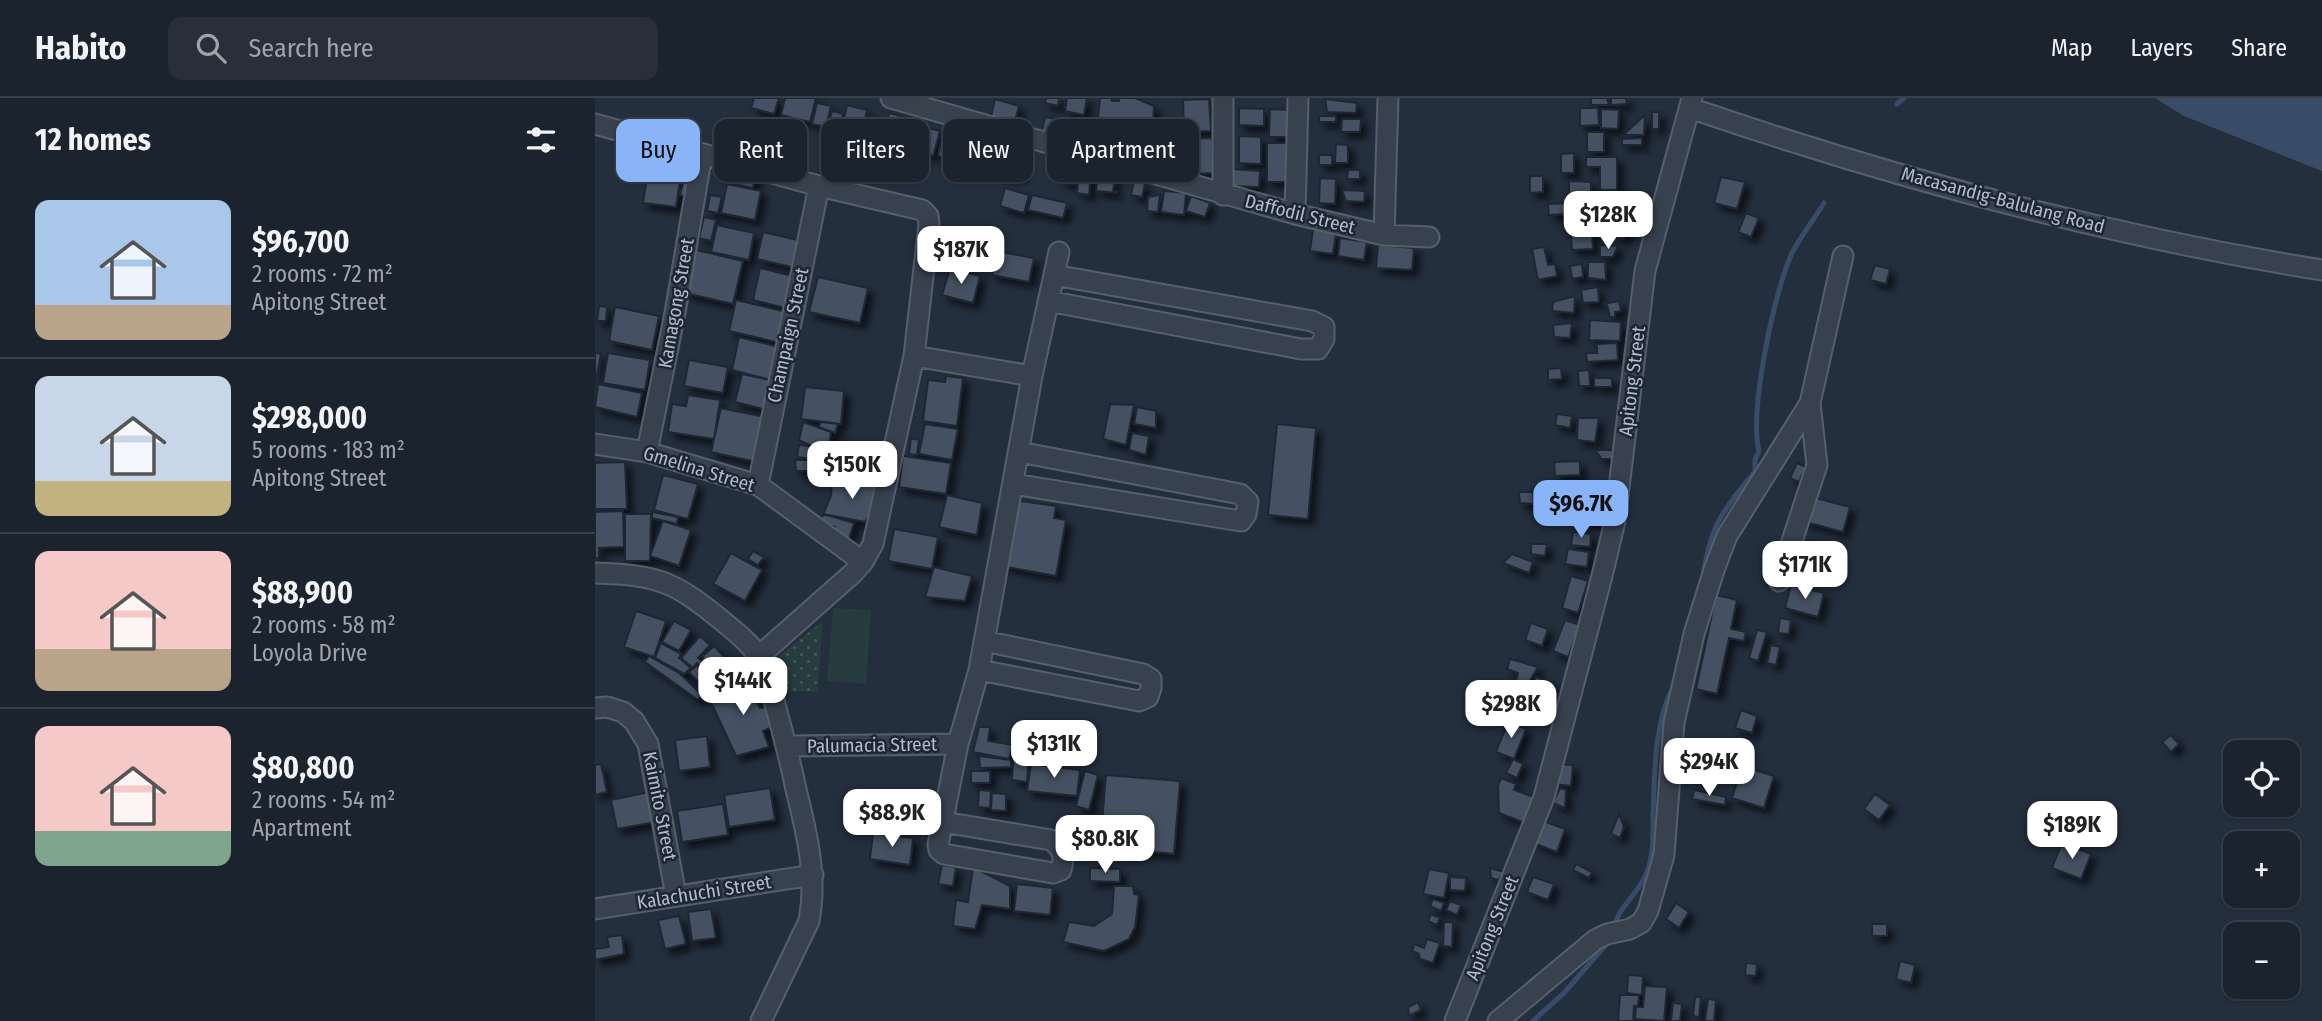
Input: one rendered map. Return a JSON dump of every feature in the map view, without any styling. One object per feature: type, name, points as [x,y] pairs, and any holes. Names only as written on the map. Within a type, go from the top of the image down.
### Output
[{"type":"street","name":"Daffodil Street","points":[[891,98],[1296,214],[1384,235],[1429,237]]},
{"type":"street","points":[[1223,98],[1223,195]]},
{"type":"street","points":[[1296,214],[1298,98]]},
{"type":"street","points":[[1384,235],[1388,98]]},
{"type":"street","name":"Macasandig-Balulang Road","points":[[1691,103],[1777,137],[2051,215],[2203,249],[2322,270]]},
{"type":"street","name":"Apitong Street","points":[[1455,1021],[1544,797],[1602,576],[1615,521],[1645,271],[1691,103]]},
{"type":"street","points":[[595,124],[819,186],[922,210],[928,216],[914,356],[875,537],[863,562],[852,574],[759,656]]},
{"type":"street","name":"Kamagong Street","points":[[647,452],[675,313],[702,154]]},
{"type":"street","name":"Champaign Street","points":[[758,485],[819,186]]},
{"type":"street","points":[[943,821],[1051,840],[1061,848],[1064,859],[1061,870],[1053,873],[944,854],[938,845],[958,744],[979,670],[1032,376],[1059,252]]},
{"type":"street","points":[[1779,581],[1817,465],[1810,403],[1843,256]]},
{"type":"street","points":[[1048,301],[1301,349],[1318,349],[1324,339],[1324,327],[1312,321],[1054,275]]},
{"type":"street","points":[[914,356],[1032,376]]},
{"type":"street","points":[[1498,1021],[1595,940],[1641,923],[1648,911],[1664,855],[1674,723],[1694,634],[1714,570],[1727,536],[1810,403]]},
{"type":"street","name":"Gmelina Street","points":[[595,444],[647,452],[758,485],[863,562]]},
{"type":"street","points":[[1013,484],[1241,521],[1246,514],[1248,502],[1240,494],[1019,452]]},
{"type":"street","points":[[595,573],[645,577],[675,586],[727,625],[759,656],[766,673],[787,746],[809,842],[813,875],[809,921],[761,1021]]},
{"type":"street","points":[[979,670],[1139,701],[1148,697],[1151,688],[1151,680],[1143,674],[984,641]]},
{"type":"street","name":"Kaimito Street","points":[[595,708],[607,707],[623,712],[634,721],[648,744],[676,897]]},
{"type":"street","name":"Palumacia Street","points":[[787,746],[958,744]]},
{"type":"street","name":"Kalachuchi Street","points":[[595,909],[813,875]]},
{"type":"green space","points":[[833,608],[871,610],[866,684],[827,681]]},
{"type":"green space","points":[[822,622],[818,692],[791,691],[778,657]]},
{"type":"water","points":[[2155,98],[2322,98],[2322,171],[2184,116]]},
{"type":"building","points":[[754,98],[779,98],[774,114],[751,108]]},
{"type":"building","points":[[785,98],[816,98],[810,122],[807,119],[781,115]]},
{"type":"building","points":[[1046,98],[1059,98],[1058,106],[1045,103]]},
{"type":"building","points":[[1067,98],[1087,98],[1084,115],[1065,111]]},
{"type":"building","points":[[1100,98],[1119,101],[1119,98],[1135,98],[1154,106],[1153,119],[1098,119]]},
{"type":"building","points":[[1591,98],[1607,98],[1609,105],[1591,105]]},
{"type":"building","points":[[1611,98],[1626,98],[1627,104],[1611,105]]},
{"type":"building","points":[[995,99],[1019,106],[1015,119],[990,119]]},
{"type":"building","points":[[1209,99],[1211,131],[1199,131],[1199,119],[1184,119],[1183,100]]},
{"type":"building","points":[[1325,99],[1357,103],[1356,113],[1327,112]]},
{"type":"building","points":[[817,103],[831,106],[828,119],[821,119],[821,126],[812,124]]},
{"type":"building","points":[[847,105],[867,110],[865,119],[844,119]]},
{"type":"building","points":[[1239,108],[1264,109],[1264,126],[1239,125]]},
{"type":"building","points":[[1580,108],[1598,108],[1599,125],[1580,126]]},
{"type":"building","points":[[1270,109],[1289,110],[1288,137],[1269,137]]},
{"type":"building","points":[[1601,109],[1619,110],[1618,129],[1601,128]]},
{"type":"building","points":[[832,111],[843,114],[842,119],[830,119]]},
{"type":"building","points":[[1652,112],[1659,112],[1659,129],[1652,129]]},
{"type":"building","points":[[889,113],[913,119],[888,119]]},
{"type":"building","points":[[1645,115],[1644,135],[1623,135]]},
{"type":"building","points":[[1319,116],[1336,116],[1336,122],[1319,122]]},
{"type":"building","points":[[1045,117],[1057,119],[1047,119],[1047,136],[1041,135]]},
{"type":"building","points":[[1342,119],[1361,119],[1360,132],[1341,132]]},
{"type":"building","points":[[929,128],[940,131],[933,156],[929,155]]},
{"type":"building","points":[[943,132],[943,157],[938,156]]},
{"type":"building","points":[[1587,132],[1604,132],[1604,152],[1587,152]]},
{"type":"building","points":[[1239,136],[1261,137],[1261,164],[1239,163]]},
{"type":"building","points":[[1212,138],[1213,173],[1199,174],[1199,139]]},
{"type":"building","points":[[1642,138],[1642,145],[1622,145],[1622,139]]},
{"type":"building","points":[[1267,143],[1286,143],[1287,182],[1267,182]]},
{"type":"building","points":[[1336,144],[1348,145],[1348,163],[1335,163]]},
{"type":"building","points":[[1574,153],[1574,173],[1561,173],[1561,154]]},
{"type":"building","points":[[1319,155],[1332,155],[1332,165],[1319,165]]},
{"type":"building","points":[[1586,157],[1617,157],[1617,190],[1600,190],[1600,167],[1586,167]]},
{"type":"building","points":[[1231,169],[1260,171],[1259,187],[1230,186]]},
{"type":"building","points":[[1348,170],[1360,170],[1360,179],[1347,179]]},
{"type":"building","points":[[1530,176],[1543,176],[1543,192],[1530,193]]},
{"type":"building","points":[[1721,177],[1745,182],[1737,209],[1714,203]]},
{"type":"building","points":[[1320,178],[1336,179],[1335,204],[1319,203]]},
{"type":"building","points":[[1569,181],[1591,182],[1591,194],[1569,194]]},
{"type":"building","points":[[646,182],[680,182],[676,207],[643,203]]},
{"type":"building","points":[[683,182],[695,182],[691,198],[680,195]]},
{"type":"building","points":[[730,182],[754,182],[753,188]]},
{"type":"building","points":[[1078,182],[1090,182],[1089,195],[1077,193]]},
{"type":"building","points":[[1097,182],[1114,182],[1113,191],[1117,193],[1096,191]]},
{"type":"building","points":[[1134,182],[1145,184],[1142,197],[1131,195]]},
{"type":"building","points":[[727,184],[761,191],[755,220],[721,213]]},
{"type":"building","points":[[1005,188],[1029,195],[1024,213],[1000,206]]},
{"type":"building","points":[[1342,190],[1365,191],[1364,202],[1346,201]]},
{"type":"building","points":[[1164,191],[1186,193],[1184,215],[1161,212]]},
{"type":"building","points":[[710,195],[722,197],[718,213],[707,211]]},
{"type":"building","points":[[1032,195],[1067,203],[1063,218],[1028,210]]},
{"type":"building","points":[[1160,195],[1158,212],[1147,211],[1148,197]]},
{"type":"building","points":[[1191,196],[1210,203],[1205,217],[1186,211]]},
{"type":"building","points":[[1594,196],[1595,217],[1572,218],[1572,197]]},
{"type":"building","points":[[1568,203],[1568,214],[1549,215],[1548,204]]},
{"type":"building","points":[[1746,213],[1759,218],[1751,237],[1738,232]]},
{"type":"building","points":[[704,217],[716,220],[711,241],[699,238]]},
{"type":"building","points":[[1619,220],[1629,223],[1624,239],[1615,237]]},
{"type":"building","points":[[1591,222],[1593,249],[1572,250],[1570,224]]},
{"type":"building","points":[[717,225],[754,233],[749,260],[711,252]]},
{"type":"building","points":[[1313,229],[1336,233],[1333,254],[1310,251]]},
{"type":"building","points":[[763,232],[802,241],[796,268],[757,259]]},
{"type":"building","points":[[1340,238],[1367,242],[1364,260],[1338,256]]},
{"type":"building","points":[[1378,245],[1414,248],[1412,270],[1376,268]]},
{"type":"building","points":[[1600,245],[1618,246],[1613,257],[1600,257]]},
{"type":"building","points":[[1544,247],[1548,265],[1555,264],[1557,276],[1538,280],[1532,249]]},
{"type":"building","points":[[696,250],[743,261],[733,304],[685,293]]},
{"type":"building","points":[[997,251],[1034,258],[1029,282],[992,275]]},
{"type":"building","points":[[1588,262],[1605,262],[1606,280],[1588,278]]},
{"type":"building","points":[[1582,264],[1583,277],[1572,279],[1570,266]]},
{"type":"building","points":[[1875,265],[1890,269],[1886,284],[1870,280]]},
{"type":"building","points":[[760,268],[793,276],[785,308],[753,300]]},
{"type":"building","points":[[950,268],[980,276],[973,303],[942,295]]},
{"type":"building","points":[[818,277],[868,288],[860,323],[809,312]]},
{"type":"building","points":[[1598,287],[1599,302],[1583,303],[1581,290]]},
{"type":"building","points":[[1575,296],[1574,313],[1552,311],[1553,302]]},
{"type":"building","points":[[736,300],[787,312],[780,343],[729,331]]},
{"type":"building","points":[[1619,301],[1621,311],[1615,312],[1615,317],[1610,317],[1607,305],[1603,304]]},
{"type":"building","points":[[599,306],[607,307],[606,321],[597,321]]},
{"type":"building","points":[[615,307],[659,316],[652,350],[609,341]]},
{"type":"building","points":[[1590,320],[1621,322],[1620,341],[1589,340]]},
{"type":"building","points":[[1572,323],[1570,338],[1554,337],[1553,325]]},
{"type":"building","points":[[739,337],[779,347],[771,380],[732,370]]},
{"type":"building","points":[[1617,343],[1618,360],[1587,362],[1586,353],[1597,353],[1597,344]]},
{"type":"building","points":[[595,353],[601,354],[595,385]]},
{"type":"building","points":[[608,353],[650,360],[645,390],[603,383]]},
{"type":"building","points":[[689,360],[728,367],[723,393],[684,386]]},
{"type":"building","points":[[1561,368],[1562,379],[1548,380],[1548,369]]},
{"type":"building","points":[[1589,370],[1590,386],[1579,386],[1578,371]]},
{"type":"building","points":[[742,374],[770,380],[763,409],[735,402]]},
{"type":"building","points":[[946,376],[963,378],[957,426],[923,421],[928,380],[945,382]]},
{"type":"building","points":[[1594,378],[1612,378],[1612,387],[1594,387]]},
{"type":"building","points":[[598,384],[642,393],[637,417],[595,407]]},
{"type":"building","points":[[805,387],[844,391],[841,424],[801,419]]},
{"type":"building","points":[[688,395],[720,400],[714,439],[668,432],[672,404],[686,406]]},
{"type":"building","points":[[1110,404],[1134,405],[1126,445],[1103,439]]},
{"type":"building","points":[[1137,407],[1156,411],[1156,428],[1134,424]]},
{"type":"building","points":[[721,408],[765,417],[756,462],[711,452]]},
{"type":"building","points":[[1557,414],[1572,416],[1570,428],[1555,425]]},
{"type":"building","points":[[1578,418],[1599,418],[1595,442],[1577,440]]},
{"type":"building","points":[[803,422],[831,432],[827,462],[813,456],[818,449],[799,440]]},
{"type":"building","points":[[821,422],[838,424],[835,433],[819,427]]},
{"type":"building","points":[[925,424],[958,429],[952,460],[919,454]]},
{"type":"building","points":[[1277,424],[1316,428],[1308,519],[1268,515]]},
{"type":"building","points":[[1132,433],[1149,436],[1146,455],[1129,450]]},
{"type":"building","points":[[911,438],[919,440],[917,455],[909,454]]},
{"type":"building","points":[[799,445],[814,447],[812,459],[797,457]]},
{"type":"building","points":[[834,446],[871,452],[867,483],[829,478]]},
{"type":"building","points":[[1595,450],[1613,450],[1612,459],[1602,459]]},
{"type":"building","points":[[903,456],[951,463],[946,494],[899,487]]},
{"type":"building","points":[[795,460],[820,460],[820,471],[796,471]]},
{"type":"building","points":[[1580,461],[1580,475],[1555,476],[1554,462]]},
{"type":"building","points":[[625,462],[627,509],[595,509],[595,463]]},
{"type":"building","points":[[1797,463],[1806,467],[1799,482],[1790,478]]},
{"type":"building","points":[[663,475],[698,484],[688,519],[654,510]]},
{"type":"building","points":[[832,481],[877,485],[875,505],[865,522],[823,514],[831,496]]},
{"type":"building","points":[[1572,482],[1574,499],[1560,501],[1557,484]]},
{"type":"building","points":[[1551,487],[1552,500],[1537,501],[1535,488]]},
{"type":"building","points":[[1596,487],[1597,501],[1574,499],[1575,488]]},
{"type":"building","points":[[1519,492],[1533,492],[1534,504],[1520,503]]},
{"type":"building","points":[[947,495],[982,503],[977,535],[939,527]]},
{"type":"building","points":[[1808,496],[1850,507],[1843,532],[1802,521]]},
{"type":"building","points":[[1014,500],[1056,506],[1054,518],[1066,520],[1056,576],[1002,566]]},
{"type":"building","points":[[1576,507],[1604,507],[1603,523],[1578,523]]},
{"type":"building","points":[[623,511],[624,547],[599,548],[599,558],[595,558],[595,512]]},
{"type":"building","points":[[652,512],[678,517],[677,524],[652,518]]},
{"type":"building","points":[[625,514],[651,514],[650,561],[625,561]]},
{"type":"building","points":[[823,514],[854,523],[849,539],[833,534],[835,527],[820,523]]},
{"type":"building","points":[[663,521],[691,530],[679,566],[650,556]]},
{"type":"building","points":[[894,529],[938,537],[932,569],[888,561]]},
{"type":"building","points":[[1573,532],[1591,534],[1590,547],[1571,545]]},
{"type":"building","points":[[1807,540],[1834,546],[1831,556],[1805,550]]},
{"type":"building","points":[[1531,544],[1547,544],[1545,556],[1531,554]]},
{"type":"building","points":[[1568,549],[1589,552],[1587,567],[1565,564]]},
{"type":"building","points":[[753,551],[764,557],[758,565],[748,559]]},
{"type":"building","points":[[731,553],[762,570],[745,601],[713,584]]},
{"type":"building","points":[[1805,553],[1829,557],[1828,564],[1804,561]]},
{"type":"building","points":[[1512,554],[1533,562],[1529,573],[1503,563]]},
{"type":"building","points":[[1801,566],[1823,568],[1822,575],[1801,573]]},
{"type":"building","points":[[934,567],[972,576],[965,601],[925,597]]},
{"type":"building","points":[[1571,576],[1588,581],[1578,613],[1562,608]]},
{"type":"building","points":[[1791,585],[1824,593],[1818,617],[1785,608]]},
{"type":"building","points":[[1716,595],[1737,600],[1731,629],[1746,632],[1744,641],[1729,638],[1717,694],[1696,689]]},
{"type":"building","points":[[636,611],[666,621],[654,657],[624,647]]},
{"type":"building","points":[[1780,618],[1791,620],[1789,634],[1778,633]]},
{"type":"building","points":[[1565,620],[1580,625],[1568,657],[1553,651]]},
{"type":"building","points":[[674,621],[691,630],[679,651],[662,642]]},
{"type":"building","points":[[1531,623],[1548,629],[1542,646],[1525,640]]},
{"type":"building","points":[[1757,630],[1767,632],[1758,661],[1749,658]]},
{"type":"building","points":[[700,636],[710,645],[698,658],[703,662],[700,666],[697,663],[693,668],[681,658]]},
{"type":"building","points":[[661,643],[681,654],[679,658],[691,668],[684,674],[655,658]]},
{"type":"building","points":[[1771,645],[1780,647],[1776,665],[1767,663]]},
{"type":"building","points":[[714,646],[728,661],[715,674],[723,683],[710,695],[689,672],[697,665],[704,673],[711,667],[702,657]]},
{"type":"building","points":[[649,656],[679,673],[702,695],[698,700],[645,662]]},
{"type":"building","points":[[1510,659],[1538,667],[1526,687],[1516,681],[1518,673],[1507,669]]},
{"type":"building","points":[[728,663],[734,670],[722,680],[716,674]]},
{"type":"building","points":[[743,674],[760,708],[771,707],[776,725],[763,731],[769,747],[736,756],[710,700],[727,693],[724,684]]},
{"type":"building","points":[[1536,677],[1553,683],[1549,693],[1532,686]]},
{"type":"building","points":[[1741,710],[1757,716],[1752,733],[1735,728]]},
{"type":"building","points":[[1508,722],[1526,729],[1514,759],[1496,752]]},
{"type":"building","points":[[979,727],[990,727],[988,741],[1013,745],[1009,759],[973,752]]},
{"type":"building","points":[[2171,735],[2179,744],[2171,752],[2162,742]]},
{"type":"building","points":[[707,736],[710,767],[679,771],[675,740]]},
{"type":"building","points":[[1706,746],[1722,751],[1717,767],[1701,762]]},
{"type":"building","points":[[1014,754],[1029,755],[1027,782],[1012,780]]},
{"type":"building","points":[[979,756],[1011,760],[1011,767],[980,768]]},
{"type":"building","points":[[1513,759],[1523,764],[1517,778],[1506,773]]},
{"type":"building","points":[[601,764],[607,792],[595,795],[595,765]]},
{"type":"building","points":[[1031,764],[1080,770],[1077,796],[1027,791]]},
{"type":"building","points":[[1556,764],[1573,765],[1571,786],[1555,784]]},
{"type":"building","points":[[1742,766],[1774,776],[1764,808],[1732,798]]},
{"type":"building","points":[[971,771],[990,771],[990,783],[971,783]]},
{"type":"building","points":[[1085,771],[1098,775],[1089,810],[1076,806]]},
{"type":"building","points":[[1106,775],[1180,781],[1174,854],[1100,847]]},
{"type":"building","points":[[1501,778],[1516,784],[1514,790],[1534,797],[1525,823],[1499,813],[1498,786]]},
{"type":"building","points":[[770,788],[775,820],[729,827],[724,795]]},
{"type":"building","points":[[1560,788],[1566,790],[1565,808],[1553,803]]},
{"type":"building","points":[[979,790],[991,791],[990,808],[978,807]]},
{"type":"building","points":[[1694,790],[1726,797],[1725,805],[1692,799]]},
{"type":"building","points":[[649,792],[655,822],[617,829],[611,800]]},
{"type":"building","points":[[992,793],[1006,794],[1006,811],[991,810]]},
{"type":"building","points":[[1875,794],[1890,805],[1879,820],[1864,809]]},
{"type":"building","points":[[723,804],[728,835],[682,842],[677,811]]},
{"type":"building","points":[[1619,814],[1624,827],[1620,838],[1611,834]]},
{"type":"building","points":[[1541,820],[1565,829],[1557,852],[1533,843]]},
{"type":"building","points":[[873,833],[913,838],[910,865],[870,859]]},
{"type":"building","points":[[2062,843],[2091,854],[2081,879],[2052,868]]},
{"type":"building","points":[[1576,864],[1592,872],[1589,878],[1573,870]]},
{"type":"building","points":[[942,865],[956,867],[953,886],[938,884]]},
{"type":"building","points":[[973,867],[1010,886],[1010,909],[982,905],[975,929],[953,926],[956,900],[968,902]]},
{"type":"building","points":[[1090,868],[1120,869],[1120,882],[1090,881]]},
{"type":"building","points":[[1490,868],[1504,872],[1498,880],[1491,878]]},
{"type":"building","points":[[1429,869],[1449,873],[1444,898],[1423,894]]},
{"type":"building","points":[[1450,877],[1466,878],[1465,891],[1450,890]]},
{"type":"building","points":[[1533,877],[1554,884],[1548,900],[1527,892]]},
{"type":"building","points":[[1017,884],[1053,888],[1050,915],[1014,911]]},
{"type":"building","points":[[1114,886],[1133,886],[1134,894],[1139,895],[1135,927],[1129,939],[1104,951],[1063,942],[1069,922],[1094,926],[1112,914]]},
{"type":"building","points":[[1433,899],[1444,903],[1441,911],[1430,906]]},
{"type":"building","points":[[1450,901],[1461,905],[1457,915],[1446,910]]},
{"type":"building","points":[[1676,903],[1689,912],[1679,928],[1666,919]]},
{"type":"building","points":[[711,909],[716,938],[692,941],[688,912]]},
{"type":"building","points":[[1431,914],[1440,918],[1437,925],[1428,921]]},
{"type":"building","points":[[679,916],[686,944],[665,949],[658,920]]},
{"type":"building","points":[[1444,922],[1453,922],[1452,947],[1443,946]]},
{"type":"building","points":[[1872,924],[1887,924],[1887,936],[1872,936]]},
{"type":"building","points":[[622,935],[624,954],[595,960],[595,949],[609,947],[607,937]]},
{"type":"building","points":[[1427,939],[1440,943],[1433,963],[1420,959],[1419,954],[1412,951],[1414,944],[1424,948]]},
{"type":"building","points":[[1900,961],[1915,965],[1911,983],[1896,979]]},
{"type":"building","points":[[1746,963],[1757,964],[1756,976],[1745,975]]},
{"type":"building","points":[[1628,975],[1643,976],[1642,995],[1627,993]]},
{"type":"building","points":[[1645,986],[1667,987],[1664,1021],[1635,1019],[1636,1007],[1643,1007]]},
{"type":"building","points":[[1620,995],[1639,995],[1638,1006],[1634,1006],[1633,1021],[1618,1021]]},
{"type":"building","points":[[1695,997],[1701,997],[1699,1017],[1693,1016]]},
{"type":"building","points":[[1708,999],[1716,1000],[1714,1021],[1705,1021]]},
{"type":"building","points":[[1418,1002],[1421,1010],[1409,1016],[1408,1007]]},
{"type":"building","points":[[1673,1003],[1682,1004],[1680,1021],[1671,1021]]},
{"type":"waterway","points":[[1897,104],[1904,98]]},
{"type":"waterway","points":[[1703,577],[1709,545],[1719,520],[1755,472],[1755,460],[1759,451],[1757,409],[1771,322],[1792,253],[1824,203]]},
{"type":"waterway","points":[[1614,927],[1620,912],[1644,879],[1651,858],[1659,731],[1667,699],[1674,685]]},
{"type":"waterway","points":[[1533,1021],[1564,993],[1610,940]]}]
